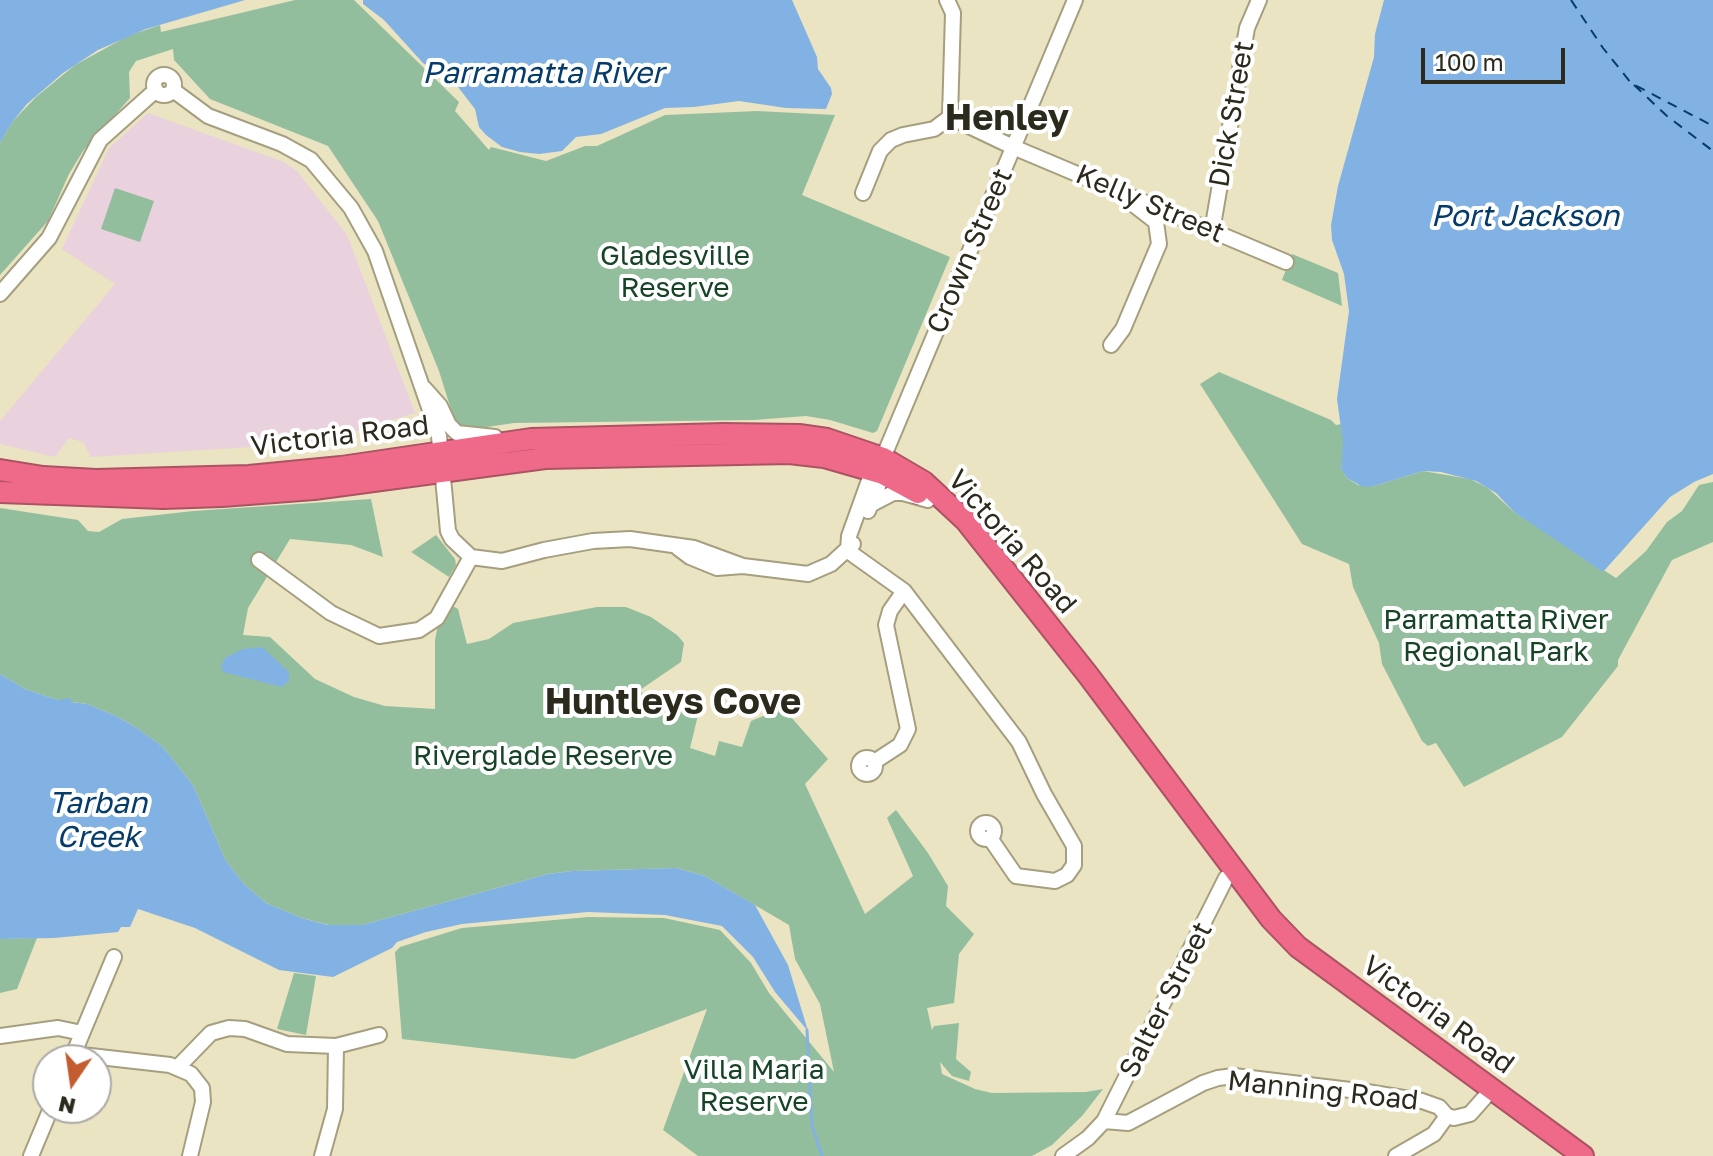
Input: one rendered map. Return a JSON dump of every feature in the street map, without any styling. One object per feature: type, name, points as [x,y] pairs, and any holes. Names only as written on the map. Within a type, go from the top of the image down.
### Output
[{"type":"highway","name":"Victoria Road","points":[[0,492],[163,498],[314,489],[531,439],[645,435],[787,435],[827,439],[928,500],[959,528],[1173,802],[1226,878],[1272,936],[1307,969],[1583,1156]]},
{"type":"highway","name":"Victoria Road","points":[[0,470],[43,477],[96,480],[200,478],[443,461],[789,453],[879,468],[924,482],[966,521],[1088,675],[1283,932],[1314,960],[1489,1093],[1566,1156]]},
{"type":"street","points":[[863,193],[880,151],[891,140],[934,129],[950,117],[953,13],[947,0]]},
{"type":"street","name":"Crown Street","points":[[848,551],[858,539],[864,508],[879,468],[1075,0]]},
{"type":"street","name":"Dick Street","points":[[1212,231],[1254,2]]},
{"type":"street","points":[[0,294],[49,238],[100,140],[156,90],[163,95],[173,90],[208,116],[289,147],[323,171],[351,208],[369,239],[439,436],[448,531],[452,539],[471,557],[502,561],[544,550],[616,540],[657,542],[694,548],[743,566],[808,574],[831,564],[848,551],[904,591],[1019,742],[1074,846],[1074,865],[1067,875],[1055,881],[1016,876],[990,838]]},
{"type":"street","name":"Kelly Street","points":[[950,117],[1013,147],[1286,262]]},
{"type":"street","points":[[1104,185],[1145,212],[1156,222],[1159,232],[1159,244],[1147,273],[1123,329],[1111,345]]},
{"type":"street","points":[[419,382],[440,406],[449,425],[457,433],[531,439]]},
{"type":"street","points":[[820,457],[838,461],[853,472],[864,508],[893,493],[928,500]]},
{"type":"street","points":[[259,560],[331,613],[379,636],[419,630],[437,618],[471,557]]},
{"type":"street","points":[[874,762],[900,745],[908,729],[886,625],[890,611],[904,591]]},
{"type":"street","name":"Salter Street","points":[[1104,1121],[1226,878]]},
{"type":"street","points":[[77,1044],[114,957]]},
{"type":"street","points":[[0,1036],[58,1028],[82,1033]]},
{"type":"street","points":[[178,1065],[211,1033],[229,1028],[245,1029],[287,1044],[336,1046],[379,1035]]},
{"type":"street","points":[[322,1156],[335,1109],[336,1046]]},
{"type":"street","points":[[112,1060],[178,1065],[198,1081],[204,1094],[190,1156]]},
{"type":"street","name":"Manning Road","points":[[1104,1121],[1128,1123],[1203,1083],[1234,1076],[1422,1101],[1439,1107],[1447,1116],[1462,1118],[1470,1114],[1489,1093]]},
{"type":"street","points":[[1396,1156],[1434,1134],[1447,1116]]},
{"type":"street","points":[[1063,1156],[1088,1138],[1104,1121]]},
{"type":"street","points":[[31,1156],[44,1124]]},
{"type":"shaded area","points":[[148,113],[284,162],[297,171],[347,235],[415,413],[318,443],[91,457],[83,442],[69,438],[55,457],[0,444],[0,421],[115,284],[62,249],[109,148]]},
{"type":"green space","name":"Gladesville Reserve","points":[[295,0],[354,0],[459,102],[455,111],[489,150],[491,147],[546,161],[585,146],[597,146],[665,115],[757,111],[835,115],[802,195],[950,257],[877,431],[873,433],[806,416],[754,420],[514,423],[464,428],[454,419],[439,371],[378,221],[328,146],[210,99],[174,60],[173,49],[136,61],[129,72],[130,98],[83,151],[48,221],[0,275],[0,143],[13,121],[36,97],[75,65],[128,36],[160,25],[161,32]]},
{"type":"green space","points":[[115,188],[154,201],[140,242],[101,229]]},
{"type":"green space","points":[[1292,254],[1338,273],[1342,306],[1282,280]]},
{"type":"green space","name":"Parramatta River Regional Park","points":[[1219,372],[1331,420],[1336,425],[1342,424],[1344,447],[1341,469],[1347,478],[1358,485],[1374,486],[1423,471],[1470,479],[1488,488],[1514,512],[1616,578],[1646,551],[1667,522],[1682,511],[1699,485],[1713,482],[1713,542],[1672,560],[1618,660],[1618,666],[1562,737],[1464,787],[1436,743],[1428,746],[1422,741],[1382,664],[1379,643],[1353,587],[1349,564],[1302,544],[1200,384]]},
{"type":"green space","name":"Riverglade Reserve","points":[[371,499],[383,557],[351,545],[290,539],[248,608],[243,635],[270,637],[315,679],[354,697],[385,706],[435,709],[435,640],[439,620],[449,604],[458,609],[467,644],[489,639],[513,623],[597,607],[626,607],[651,617],[684,643],[681,662],[640,690],[661,716],[695,696],[701,703],[690,748],[715,756],[719,741],[742,747],[751,721],[783,708],[828,759],[805,784],[865,914],[913,876],[887,818],[896,810],[928,853],[948,886],[946,906],[974,934],[959,954],[954,1003],[927,1008],[932,1030],[934,1026],[959,1023],[956,1059],[971,1072],[969,1081],[952,1076],[940,1062],[942,1074],[992,1093],[1103,1089],[1082,1116],[1052,1145],[1032,1156],[698,1156],[663,1130],[707,1009],[574,1059],[402,1039],[395,952],[400,947],[462,928],[589,917],[664,918],[720,930],[751,963],[769,993],[834,1072],[820,1004],[795,959],[789,925],[705,876],[676,868],[572,871],[548,874],[362,925],[329,925],[302,918],[266,903],[244,884],[226,861],[193,785],[163,747],[116,716],[87,704],[58,700],[25,689],[0,674],[0,508],[78,520],[88,531],[99,532],[122,519]]},
{"type":"green space","points":[[436,535],[455,559],[456,565],[449,577],[411,552]]},
{"type":"green space","points":[[37,938],[17,989],[0,993],[0,939]]},
{"type":"green space","points":[[294,973],[316,976],[306,1035],[277,1029]]},
{"type":"water","points":[[0,0],[245,0],[146,29],[98,50],[63,73],[27,104],[0,143]]},
{"type":"water","name":"Parramatta River","points":[[363,0],[792,0],[817,57],[818,69],[832,94],[826,109],[786,108],[739,101],[665,108],[601,134],[576,137],[562,151],[539,154],[520,152],[502,147],[486,135],[479,127],[475,109],[458,87],[423,63],[384,20],[363,4]]},
{"type":"water","name":"Port Jackson","points":[[1384,0],[1713,0],[1713,474],[1670,497],[1603,572],[1514,512],[1496,493],[1476,481],[1423,471],[1363,487],[1347,478],[1341,469],[1343,443],[1337,399],[1349,311],[1344,274],[1332,240],[1331,225],[1338,186],[1374,57],[1375,34]]},
{"type":"water","points":[[262,647],[289,672],[289,681],[282,687],[223,672],[221,665],[226,657],[243,649]]},
{"type":"water","name":"Tarban Creek","points":[[0,674],[25,689],[58,700],[71,698],[71,702],[87,704],[116,716],[163,747],[193,785],[226,861],[244,884],[266,903],[328,925],[362,925],[548,874],[676,868],[705,876],[755,905],[788,965],[808,1031],[775,992],[753,957],[722,926],[665,915],[588,912],[462,924],[397,942],[392,948],[333,977],[279,970],[195,928],[138,909],[130,927],[121,927],[118,932],[0,939]]},
{"type":"waterway","name":"Tarban Creek","points":[[807,1030],[812,1126],[822,1156]]},
{"type":"ferry route","points":[[1571,0],[1631,83],[1713,126]]},
{"type":"ferry route","points":[[1634,85],[1667,116],[1713,151]]},
{"type":"district","name":"Henley","points":[[1007,119]]},
{"type":"district","name":"Huntleys Cove","points":[[673,703]]},
{"type":"park label","name":"Villa Maria Reserve","points":[[754,1086]]}]
